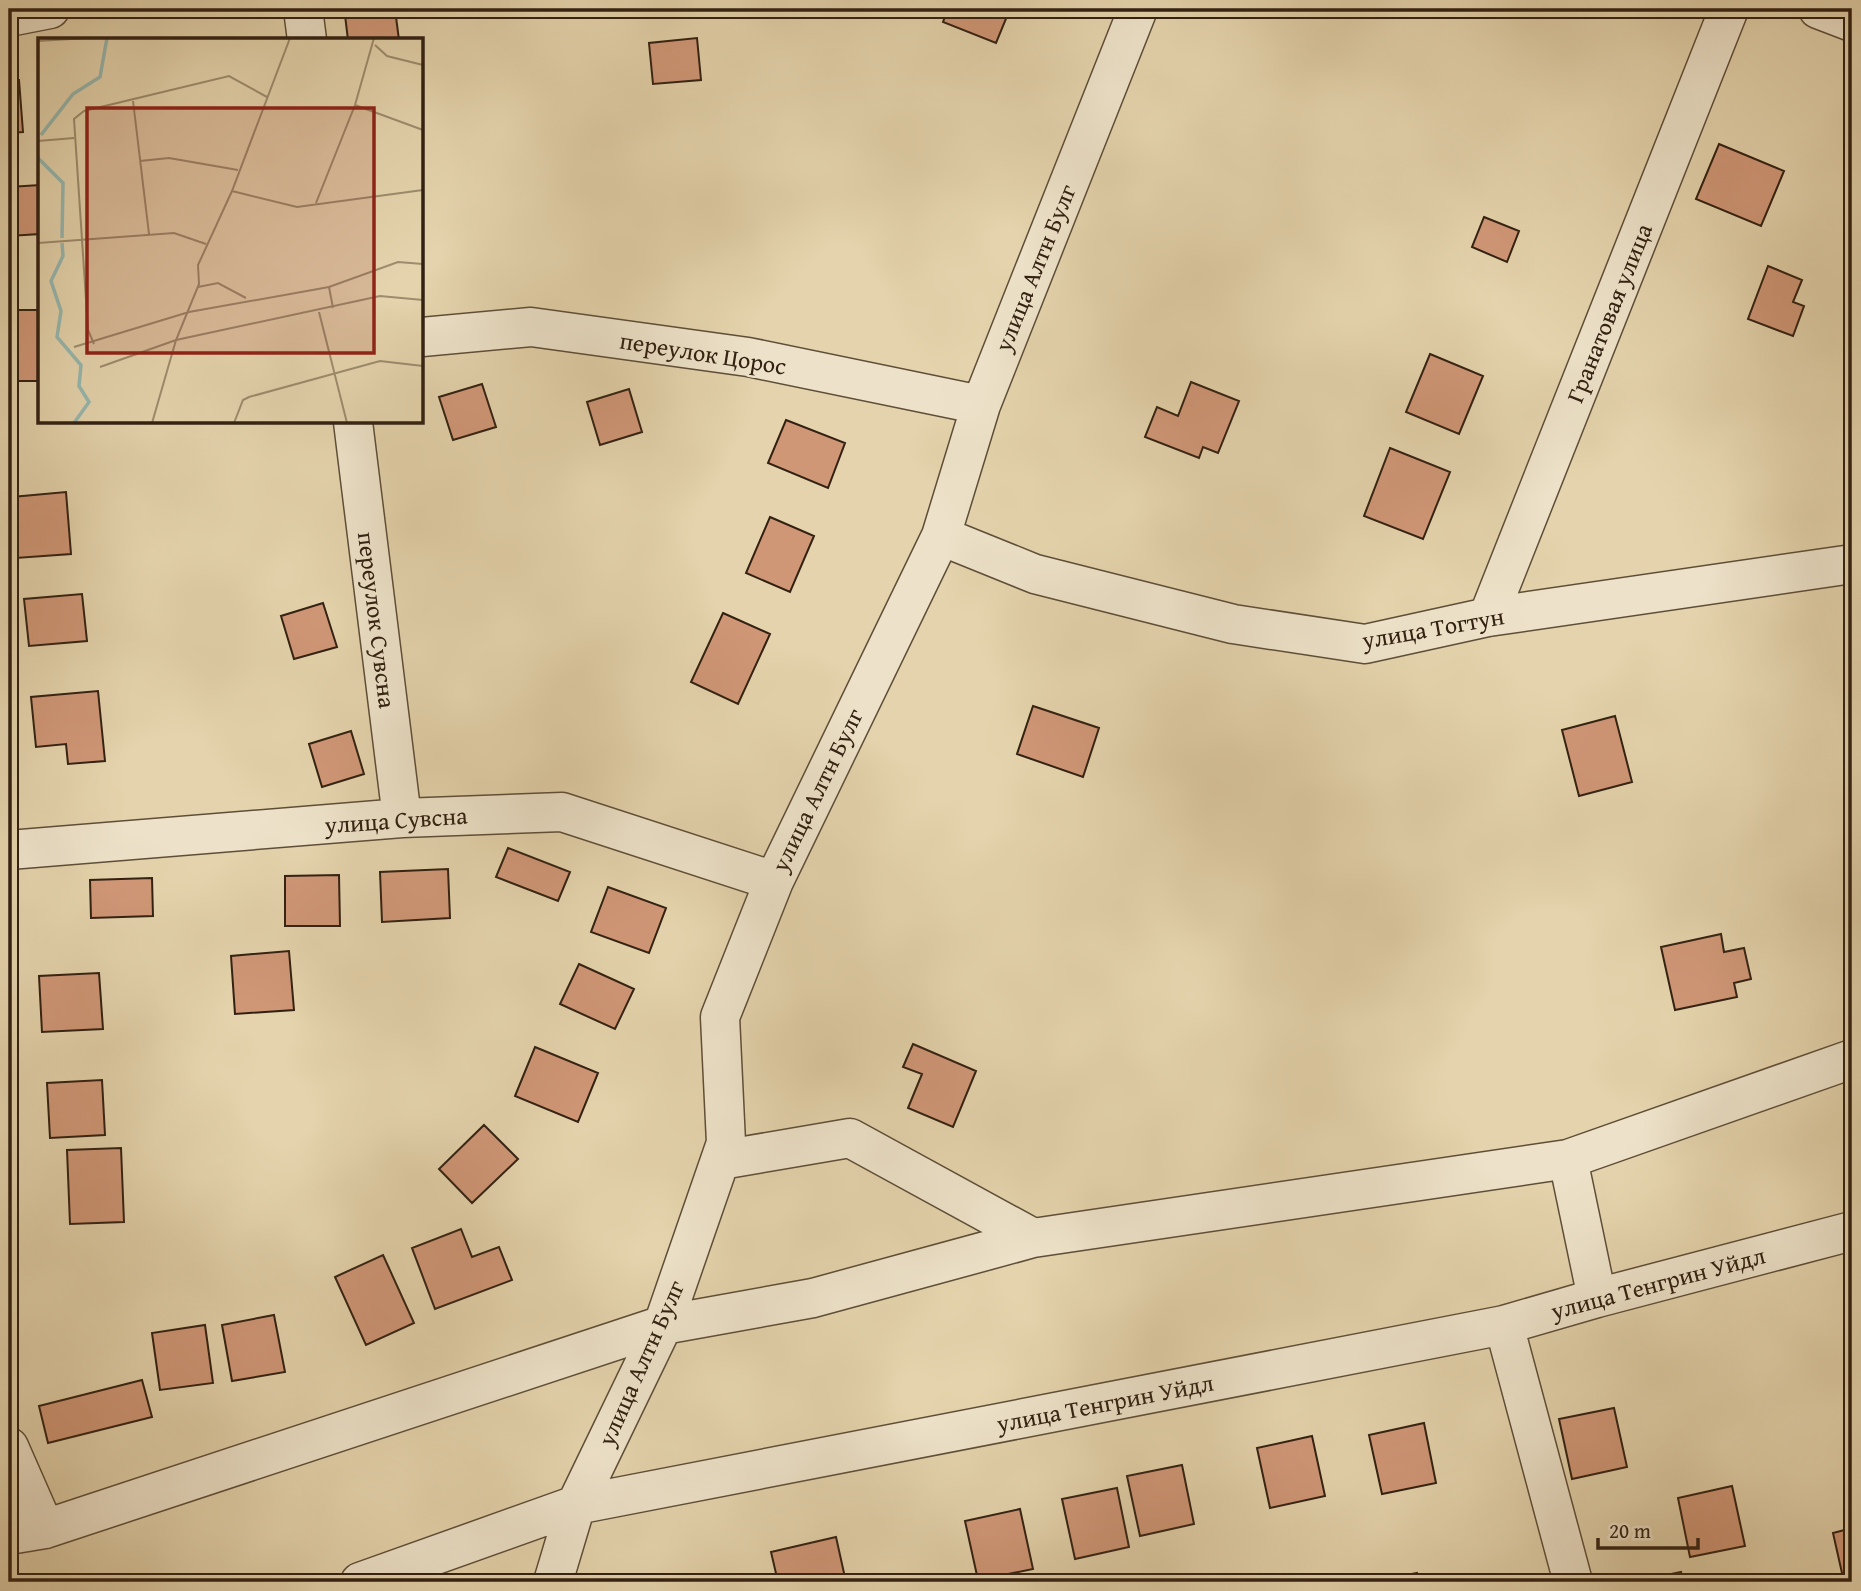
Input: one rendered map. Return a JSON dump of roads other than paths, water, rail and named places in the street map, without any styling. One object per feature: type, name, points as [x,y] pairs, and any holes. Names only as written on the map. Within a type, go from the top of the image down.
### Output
[{"type":"street","points":[[9,17],[50,9]]},
{"type":"street","points":[[303,9],[307,38]]},
{"type":"street","name":"улица Алтн Булг","points":[[553,1582],[576,1505],[663,1325],[721,1160],[726,1143],[720,1017],[774,881],[941,536],[981,405],[1138,9]]},
{"type":"street","name":"Гранатовая улица","points":[[1488,617],[1730,9]]},
{"type":"street","points":[[1818,9],[1852,22]]},
{"type":"street","name":"переулок Цорос","points":[[424,337],[531,327],[748,357],[981,405]]},
{"type":"street","name":"переулок Сувсна","points":[[353,424],[402,818]]},
{"type":"street","name":"улица Тогтун","points":[[941,536],[1035,574],[1246,626],[1365,644],[1488,617],[1852,564]]},
{"type":"street","name":"улица Сувсна","points":[[9,850],[402,818],[562,812],[774,881]]},
{"type":"street","points":[[9,1447],[27,1532],[663,1325],[813,1298],[1033,1238],[1568,1159],[1852,1059]]},
{"type":"street","points":[[721,1160],[850,1138],[1033,1238]]},
{"type":"street","points":[[1568,1159],[1597,1298]]},
{"type":"street","name":"улица Тенгрин Уйдл","points":[[360,1582],[576,1505],[1504,1325],[1852,1231]]},
{"type":"street","points":[[1504,1325],[1573,1582]]}]
